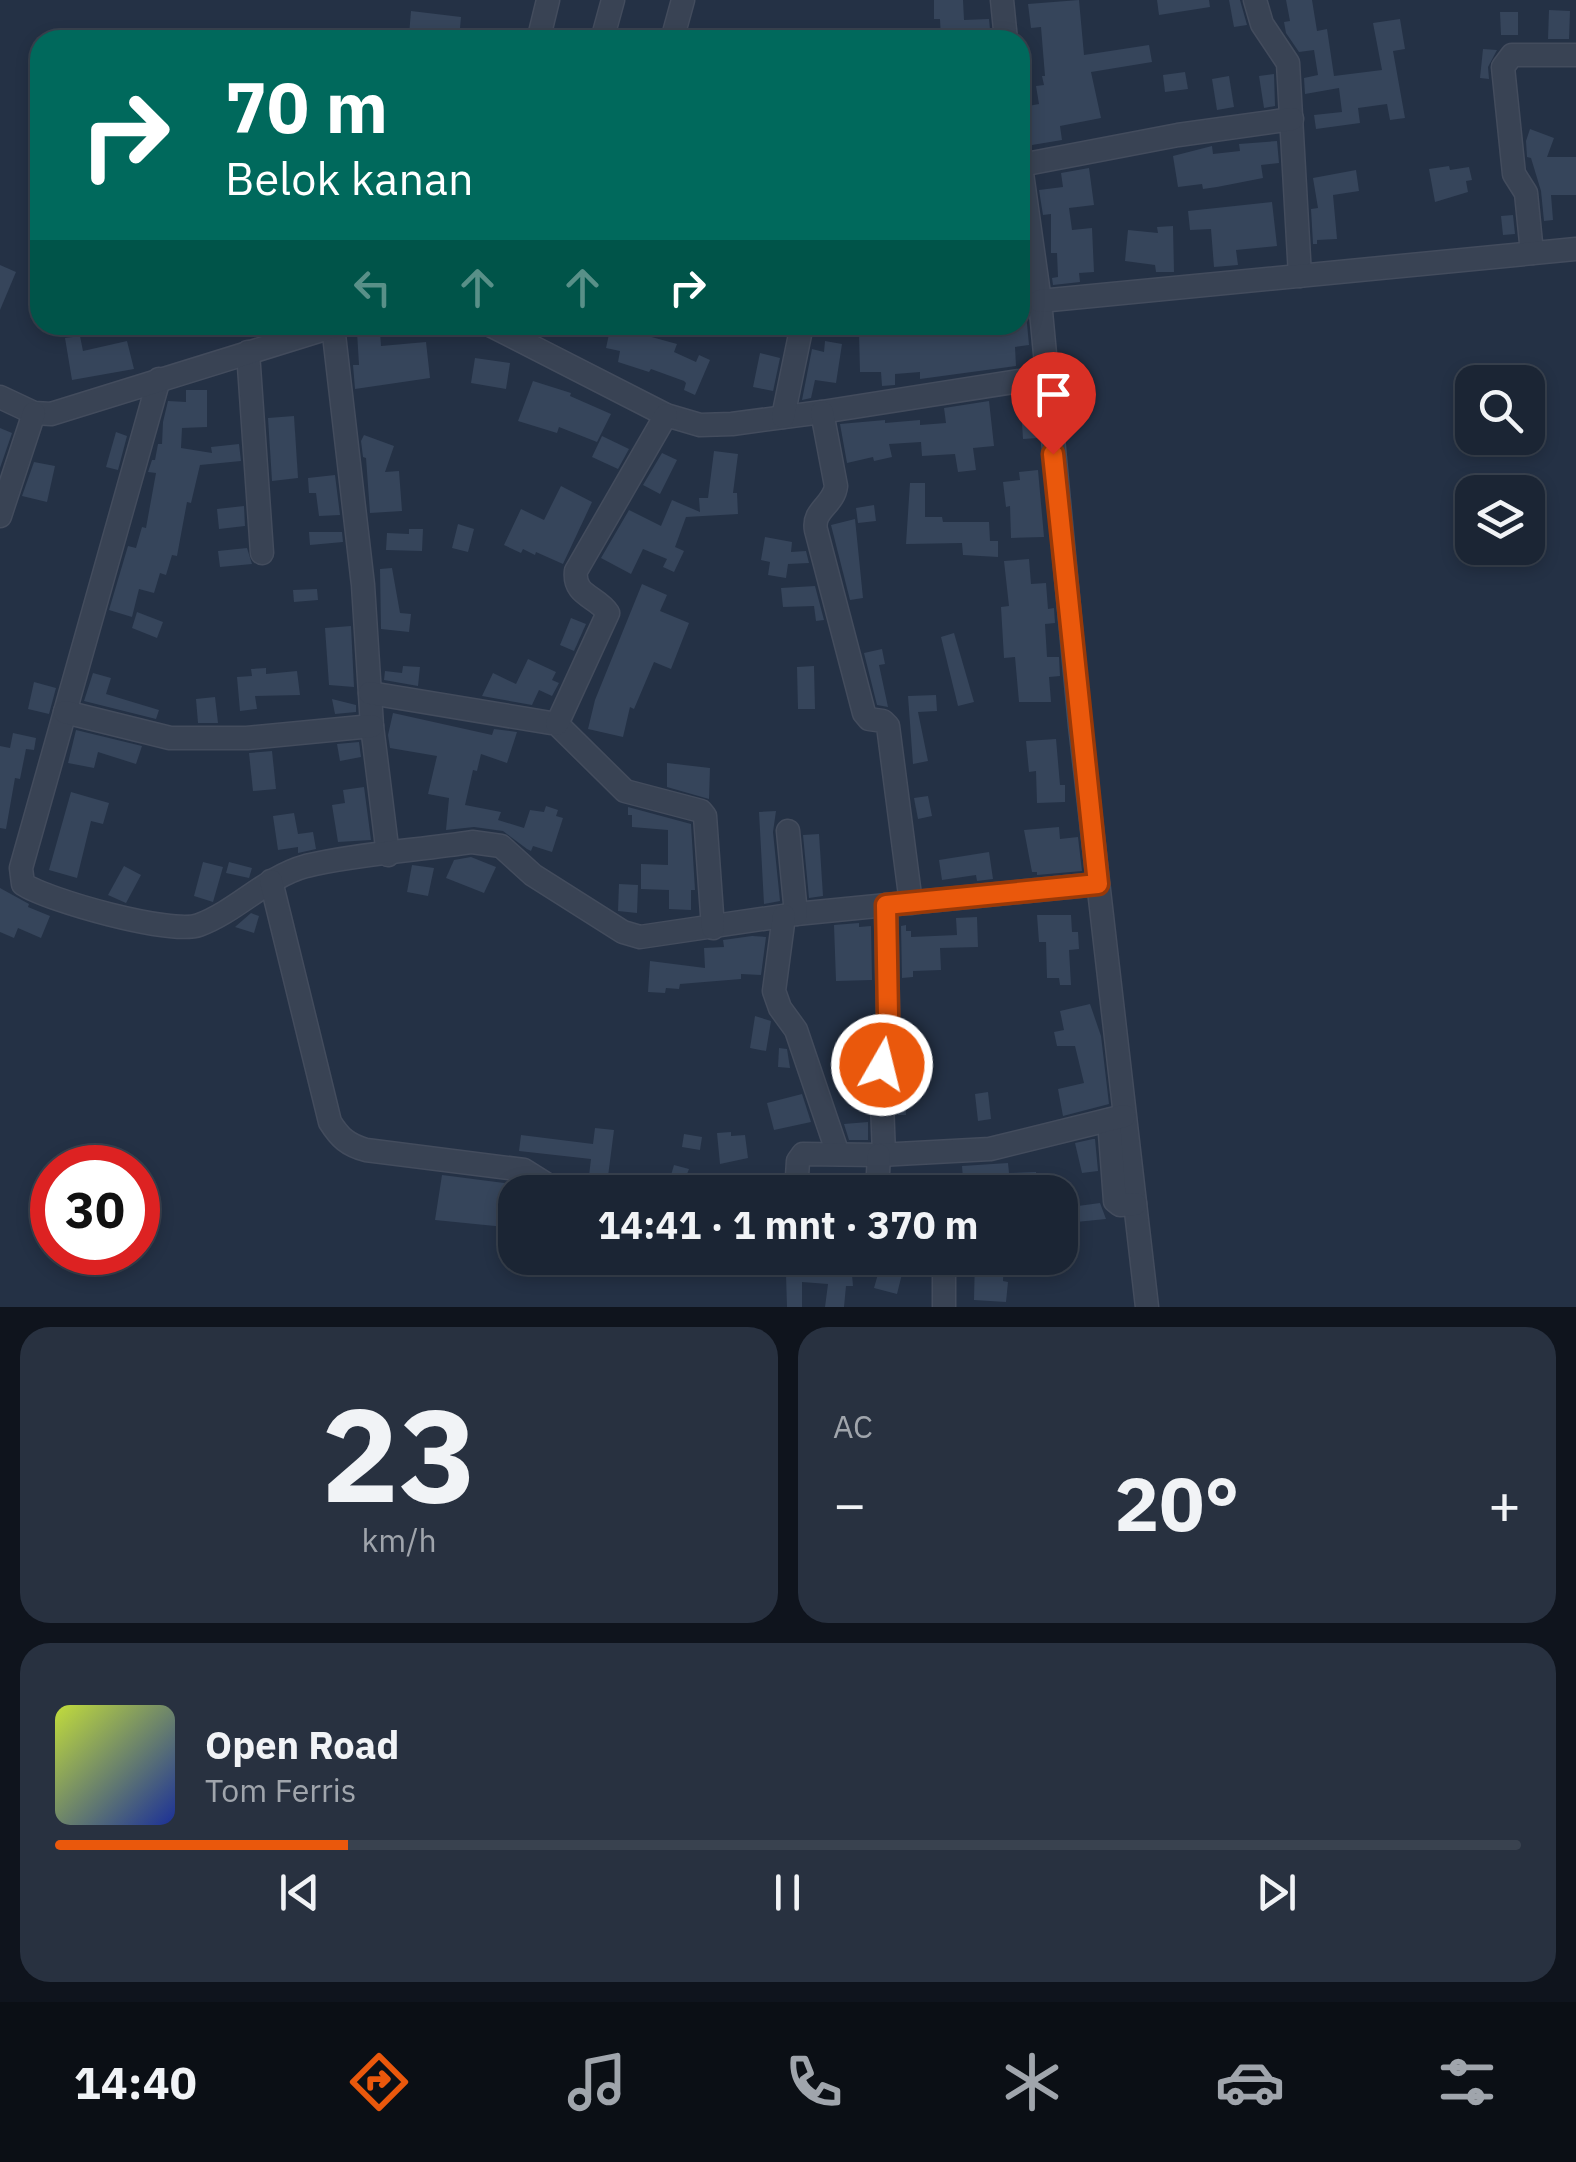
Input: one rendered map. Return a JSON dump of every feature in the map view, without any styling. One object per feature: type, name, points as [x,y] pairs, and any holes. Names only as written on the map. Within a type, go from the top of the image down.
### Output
[{"type":"street","points":[[541,30],[548,0]]},
{"type":"street","points":[[605,30],[613,0]]},
{"type":"street","points":[[675,30],[684,0]]},
{"type":"street","points":[[1002,0],[1005,30]]},
{"type":"street","points":[[1255,0],[1262,24],[1287,60],[1300,276]]},
{"type":"street","points":[[1532,254],[1526,193],[1514,174],[1503,68],[1512,55],[1576,55]]},
{"type":"street","points":[[1030,160],[1292,120]]},
{"type":"street","points":[[1040,301],[1576,249]]},
{"type":"street","points":[[1030,258],[1040,301],[1098,884],[1116,1118],[1135,1204],[1148,1307]]},
{"type":"street","points":[[0,397],[34,413],[50,414],[306,335]]},
{"type":"street","points":[[337,335],[363,585],[372,726],[388,854]]},
{"type":"street","points":[[510,335],[666,415],[700,425],[822,412],[1045,377]]},
{"type":"street","points":[[783,417],[800,335]]},
{"type":"street","points":[[248,352],[262,553]]},
{"type":"street","points":[[159,380],[21,868],[24,884],[78,906],[182,929],[206,922],[272,881],[307,866],[472,842],[501,846],[533,875],[632,936],[790,915],[1098,884]]},
{"type":"street","points":[[822,412],[836,486],[835,494],[816,516],[816,530],[864,713],[888,726],[911,902]]},
{"type":"street","points":[[0,516],[34,413]]},
{"type":"street","points":[[557,724],[608,613],[577,586],[576,571],[666,415]]},
{"type":"street","points":[[370,693],[557,724],[626,791],[702,811],[713,928]]},
{"type":"street","points":[[65,712],[170,738],[246,738],[372,726]]},
{"type":"street","points":[[788,830],[790,915],[774,992],[776,1002],[796,1030],[838,1154]]},
{"type":"street","points":[[272,881],[324,1098],[339,1137],[366,1150],[524,1170],[532,1175]]},
{"type":"street","points":[[879,1175],[881,1076],[888,1015],[886,905]]},
{"type":"street","points":[[797,1175],[799,1157],[808,1153],[882,1155],[990,1149],[1116,1118]]},
{"type":"street","points":[[944,1275],[944,1307]]},
{"type":"building","points":[[934,0],[963,0],[964,20],[989,19],[990,30],[941,30],[940,19],[934,19]]},
{"type":"building","points":[[1079,0],[1084,55],[1149,45],[1152,62],[1091,72],[1101,118],[1060,126],[1062,140],[1032,145],[1030,106],[1039,104],[1036,86],[1044,85],[1045,76],[1041,27],[1031,28],[1028,4]]},
{"type":"building","points":[[1157,0],[1209,0],[1210,7],[1159,15]]},
{"type":"building","points":[[1229,0],[1240,0],[1247,25],[1234,27]]},
{"type":"building","points":[[1286,0],[1312,0],[1317,31],[1327,29],[1334,76],[1382,70],[1373,23],[1400,19],[1405,49],[1393,51],[1405,118],[1390,120],[1387,104],[1358,108],[1360,123],[1316,129],[1314,115],[1342,112],[1339,88],[1305,94],[1304,78],[1318,75],[1314,50],[1299,52],[1286,33],[1284,22],[1290,21]]},
{"type":"building","points":[[1549,10],[1570,11],[1569,39],[1548,39]]},
{"type":"building","points":[[411,11],[461,17],[460,30],[409,30]]},
{"type":"building","points":[[1500,12],[1518,12],[1518,35],[1501,35]]},
{"type":"building","points":[[1483,49],[1497,50],[1488,67],[1489,79],[1480,78]]},
{"type":"building","points":[[1185,72],[1188,89],[1165,92],[1163,75]]},
{"type":"building","points":[[1274,74],[1275,106],[1264,108],[1259,76]]},
{"type":"building","points":[[1229,76],[1234,107],[1217,110],[1212,79]]},
{"type":"building","points":[[1530,129],[1554,138],[1547,157],[1576,157],[1576,195],[1551,195],[1553,220],[1544,221],[1541,191],[1531,158],[1527,157]]},
{"type":"building","points":[[1277,141],[1279,163],[1261,165],[1263,178],[1203,189],[1202,184],[1178,187],[1173,156],[1212,146],[1213,154],[1240,151],[1239,144]]},
{"type":"building","points":[[1449,166],[1450,170],[1469,167],[1472,180],[1466,181],[1468,192],[1435,202],[1429,169]]},
{"type":"building","points":[[1089,168],[1094,205],[1069,208],[1072,230],[1092,228],[1094,272],[1079,273],[1080,282],[1053,285],[1052,278],[1058,277],[1057,253],[1051,253],[1051,214],[1043,215],[1039,190],[1063,187],[1061,173]]},
{"type":"building","points":[[1356,170],[1359,191],[1333,195],[1337,239],[1317,240],[1313,244],[1311,209],[1318,208],[1313,178]]},
{"type":"building","points":[[1272,202],[1277,246],[1236,250],[1238,265],[1214,267],[1211,229],[1190,230],[1188,211]]},
{"type":"building","points":[[1513,215],[1515,234],[1503,235],[1501,216]]},
{"type":"building","points":[[1173,226],[1174,272],[1156,272],[1155,265],[1125,261],[1128,230],[1158,233],[1157,227]]},
{"type":"building","points":[[0,265],[16,272],[0,310]]},
{"type":"building","points":[[357,335],[380,335],[381,346],[426,342],[430,378],[355,389],[353,365],[359,365]]},
{"type":"building","points":[[609,335],[644,335],[677,344],[674,352],[696,362],[699,355],[710,360],[695,395],[684,390],[684,381],[618,362],[620,351],[606,348]]},
{"type":"building","points":[[859,335],[1028,335],[1029,345],[1015,347],[1016,366],[920,379],[920,372],[895,374],[895,385],[882,386],[881,372],[860,372]]},
{"type":"building","points":[[80,336],[83,351],[127,341],[134,369],[72,380],[65,338]]},
{"type":"building","points":[[825,341],[842,344],[836,383],[815,380],[811,398],[802,400],[812,349],[824,352]]},
{"type":"building","points":[[760,353],[780,358],[771,401],[773,391],[753,387]]},
{"type":"building","points":[[475,358],[510,363],[506,389],[471,383]]},
{"type":"building","points":[[533,381],[571,393],[570,396],[611,414],[597,442],[559,427],[557,433],[518,421]]},
{"type":"building","points":[[186,390],[207,390],[207,427],[182,428],[181,448],[212,453],[211,447],[239,444],[241,461],[200,465],[191,503],[187,502],[177,556],[172,555],[166,575],[160,573],[154,593],[139,589],[132,617],[109,610],[128,546],[136,548],[142,527],[146,528],[156,473],[148,472],[158,444],[162,444],[168,401],[186,402]]},
{"type":"building","points":[[989,401],[994,446],[973,448],[976,470],[958,472],[955,454],[922,456],[921,442],[889,444],[892,457],[847,463],[840,424],[885,420],[920,420],[920,425],[946,423],[944,408]]},
{"type":"building","points":[[1035,406],[1038,438],[1023,439],[1021,407]]},
{"type":"building","points":[[294,416],[298,478],[272,481],[268,418]]},
{"type":"building","points":[[0,428],[12,433],[0,468]]},
{"type":"building","points":[[116,432],[127,436],[118,470],[106,467]]},
{"type":"building","points":[[364,435],[394,446],[385,472],[399,471],[402,511],[370,513],[361,441]]},
{"type":"building","points":[[602,436],[629,449],[618,469],[592,457]]},
{"type":"building","points":[[714,451],[738,454],[733,493],[737,493],[738,514],[686,517],[675,547],[684,551],[674,572],[663,567],[667,559],[643,549],[631,574],[601,558],[629,510],[661,526],[672,500],[700,512],[699,498],[708,498]]},
{"type":"building","points":[[662,453],[677,460],[660,494],[643,485]]},
{"type":"building","points":[[34,462],[55,466],[47,502],[22,496]]},
{"type":"building","points":[[1038,470],[1044,537],[1011,538],[1010,506],[1006,507],[1003,482],[1020,480],[1019,472]]},
{"type":"building","points":[[335,475],[340,515],[319,516],[316,493],[309,493],[308,478]]},
{"type":"building","points":[[910,483],[925,483],[925,517],[942,517],[943,522],[989,522],[990,541],[998,541],[998,557],[963,555],[962,543],[906,544]]},
{"type":"building","points":[[561,486],[592,502],[563,564],[536,552],[535,555],[523,549],[521,553],[504,545],[521,509],[544,520]]},
{"type":"building","points":[[874,505],[876,521],[858,523],[856,508]]},
{"type":"building","points":[[244,506],[245,526],[219,529],[217,509]]},
{"type":"building","points":[[855,519],[863,598],[850,600],[831,525]]},
{"type":"building","points":[[458,524],[474,529],[468,552],[452,548]]},
{"type":"building","points":[[409,529],[423,529],[422,551],[386,550],[387,533],[409,534]]},
{"type":"building","points":[[309,532],[342,532],[343,542],[310,545]]},
{"type":"building","points":[[765,537],[792,542],[791,552],[806,551],[809,563],[788,564],[786,578],[768,575],[770,562],[761,560]]},
{"type":"building","points":[[247,548],[252,564],[220,567],[218,551]]},
{"type":"building","points":[[1029,559],[1031,584],[1046,583],[1048,609],[1054,608],[1055,623],[1045,624],[1047,657],[1059,657],[1060,676],[1049,677],[1051,702],[1019,702],[1015,657],[1004,658],[1001,607],[1009,606],[1004,561]]},
{"type":"building","points":[[392,568],[400,613],[411,614],[409,632],[381,629],[380,569]]},
{"type":"building","points":[[642,584],[667,595],[660,611],[689,623],[671,669],[654,662],[634,709],[630,707],[623,737],[588,729],[595,700]]},
{"type":"building","points":[[815,586],[824,620],[816,621],[814,606],[783,607],[781,588]]},
{"type":"building","points":[[317,589],[318,600],[294,602],[293,590]]},
{"type":"building","points":[[137,612],[163,622],[157,638],[132,628]]},
{"type":"building","points":[[571,618],[586,624],[574,651],[560,645]]},
{"type":"building","points":[[351,626],[354,687],[329,685],[325,628]]},
{"type":"building","points":[[954,633],[974,702],[958,706],[941,637]]},
{"type":"building","points":[[882,649],[885,664],[879,665],[888,707],[877,705],[864,653]]},
{"type":"building","points":[[528,659],[556,672],[552,680],[559,683],[552,696],[539,690],[532,705],[482,696],[493,673],[516,684]]},
{"type":"building","points":[[403,666],[420,667],[418,686],[384,680],[385,671],[402,673]]},
{"type":"building","points":[[814,666],[815,709],[798,709],[797,667]]},
{"type":"building","points":[[266,668],[266,674],[297,671],[300,695],[255,696],[257,709],[240,711],[237,677],[252,676],[251,669]]},
{"type":"building","points":[[93,673],[111,678],[106,694],[159,710],[156,719],[84,701]]},
{"type":"building","points":[[34,682],[56,688],[49,714],[28,709]]},
{"type":"building","points":[[936,695],[937,711],[918,712],[928,761],[913,764],[908,696]]},
{"type":"building","points":[[215,697],[218,723],[198,723],[196,699]]},
{"type":"building","points":[[332,699],[356,705],[356,712],[335,714]]},
{"type":"building","points":[[393,713],[492,735],[494,729],[517,732],[507,763],[481,754],[465,805],[501,812],[498,820],[524,828],[530,810],[544,812],[546,806],[558,810],[556,816],[563,818],[552,852],[533,846],[531,851],[503,831],[474,827],[446,830],[449,798],[428,794],[437,756],[390,748],[388,735]]},
{"type":"building","points":[[76,730],[142,746],[136,764],[98,752],[94,768],[68,763]]},
{"type":"building","points":[[13,733],[36,738],[34,750],[26,749],[20,779],[15,778],[6,829],[0,828],[0,746],[10,748]]},
{"type":"building","points":[[1056,739],[1065,802],[1037,803],[1036,771],[1029,772],[1026,741]]},
{"type":"building","points":[[359,742],[361,757],[340,761],[337,744]]},
{"type":"building","points":[[272,751],[276,789],[253,791],[249,753]]},
{"type":"building","points":[[667,763],[710,768],[709,799],[667,787]]},
{"type":"building","points":[[364,787],[371,840],[338,842],[332,805],[345,803],[343,790]]},
{"type":"building","points":[[71,792],[109,803],[103,824],[91,821],[77,878],[49,870]]},
{"type":"building","points":[[928,796],[932,816],[918,819],[914,798]]},
{"type":"building","points":[[628,807],[691,824],[695,890],[691,890],[691,910],[669,909],[669,890],[641,889],[641,864],[668,865],[668,830],[632,827]]},
{"type":"building","points":[[776,811],[773,832],[780,901],[764,904],[759,812]]},
{"type":"building","points":[[294,813],[298,834],[313,832],[316,849],[298,853],[298,847],[278,850],[273,816]]},
{"type":"building","points":[[1059,827],[1060,839],[1078,837],[1082,871],[1037,875],[1032,872],[1024,830]]},
{"type":"building","points":[[819,834],[823,896],[809,898],[803,835]]},
{"type":"building","points":[[989,852],[993,879],[977,881],[976,875],[942,880],[939,860]]},
{"type":"building","points":[[471,857],[496,867],[484,893],[446,878],[454,860]]},
{"type":"building","points":[[203,862],[223,867],[213,902],[194,896]]},
{"type":"building","points":[[229,862],[252,868],[249,878],[226,873]]},
{"type":"building","points":[[412,865],[434,868],[428,896],[407,892]]},
{"type":"building","points":[[124,866],[141,875],[126,903],[108,895]]},
{"type":"building","points":[[619,884],[638,885],[637,913],[618,911]]},
{"type":"building","points":[[0,888],[50,916],[41,938],[18,928],[14,938],[0,932]]},
{"type":"building","points":[[251,913],[259,916],[254,933],[235,927]]},
{"type":"building","points":[[1037,915],[1071,915],[1079,949],[1069,950],[1071,985],[1060,985],[1059,978],[1047,978],[1046,942],[1039,942]]},
{"type":"building","points":[[977,917],[978,947],[940,948],[941,970],[913,971],[913,977],[902,978],[901,926],[906,925],[911,937],[957,935],[956,918]]},
{"type":"building","points":[[859,923],[859,927],[871,926],[872,980],[836,981],[834,925]]},
{"type":"building","points":[[766,937],[761,975],[741,974],[741,979],[680,984],[679,989],[666,988],[665,993],[648,992],[650,961],[705,968],[704,948],[724,947],[723,940]]},
{"type":"building","points":[[1090,1004],[1101,1036],[1109,1104],[1063,1116],[1058,1089],[1084,1083],[1075,1046],[1057,1046],[1054,1032],[1064,1030],[1060,1011]]},
{"type":"building","points":[[755,1016],[771,1021],[766,1051],[750,1048]]},
{"type":"building","points":[[779,1048],[787,1049],[790,1068],[778,1067]]},
{"type":"building","points":[[920,1064],[921,1084],[912,1085],[912,1094],[905,1095],[906,1115],[898,1115],[897,1065]]},
{"type":"building","points":[[988,1092],[991,1119],[978,1121],[975,1094]]},
{"type":"building","points":[[802,1094],[811,1122],[774,1130],[767,1103]]},
{"type":"building","points":[[868,1122],[868,1140],[849,1140],[844,1124]]},
{"type":"building","points":[[595,1128],[614,1130],[608,1175],[589,1175],[591,1159],[519,1151],[521,1135],[593,1144]]},
{"type":"building","points":[[731,1132],[731,1136],[745,1135],[748,1158],[720,1164],[717,1133]]},
{"type":"building","points":[[684,1134],[702,1137],[700,1150],[682,1147]]},
{"type":"building","points":[[1095,1139],[1098,1171],[1082,1173],[1075,1143]]},
{"type":"building","points":[[1008,1163],[1009,1173],[1036,1175],[963,1175],[962,1166]]},
{"type":"building","points":[[674,1165],[689,1169],[687,1175],[671,1175]]},
{"type":"building","points":[[442,1175],[498,1182],[498,1226],[435,1220]]},
{"type":"building","points":[[1100,1203],[1106,1219],[1078,1222],[1078,1206]]},
{"type":"building","points":[[786,1275],[852,1275],[853,1286],[846,1286],[844,1307],[825,1307],[828,1284],[802,1282],[802,1307],[787,1307]]},
{"type":"building","points":[[878,1275],[902,1275],[897,1294],[874,1288]]},
{"type":"building","points":[[975,1275],[1003,1275],[1003,1281],[1008,1282],[1006,1302],[974,1300]]},
{"type":"route","points":[[882,1065],[888,1015],[886,905],[1098,884],[1053,454]]}]
